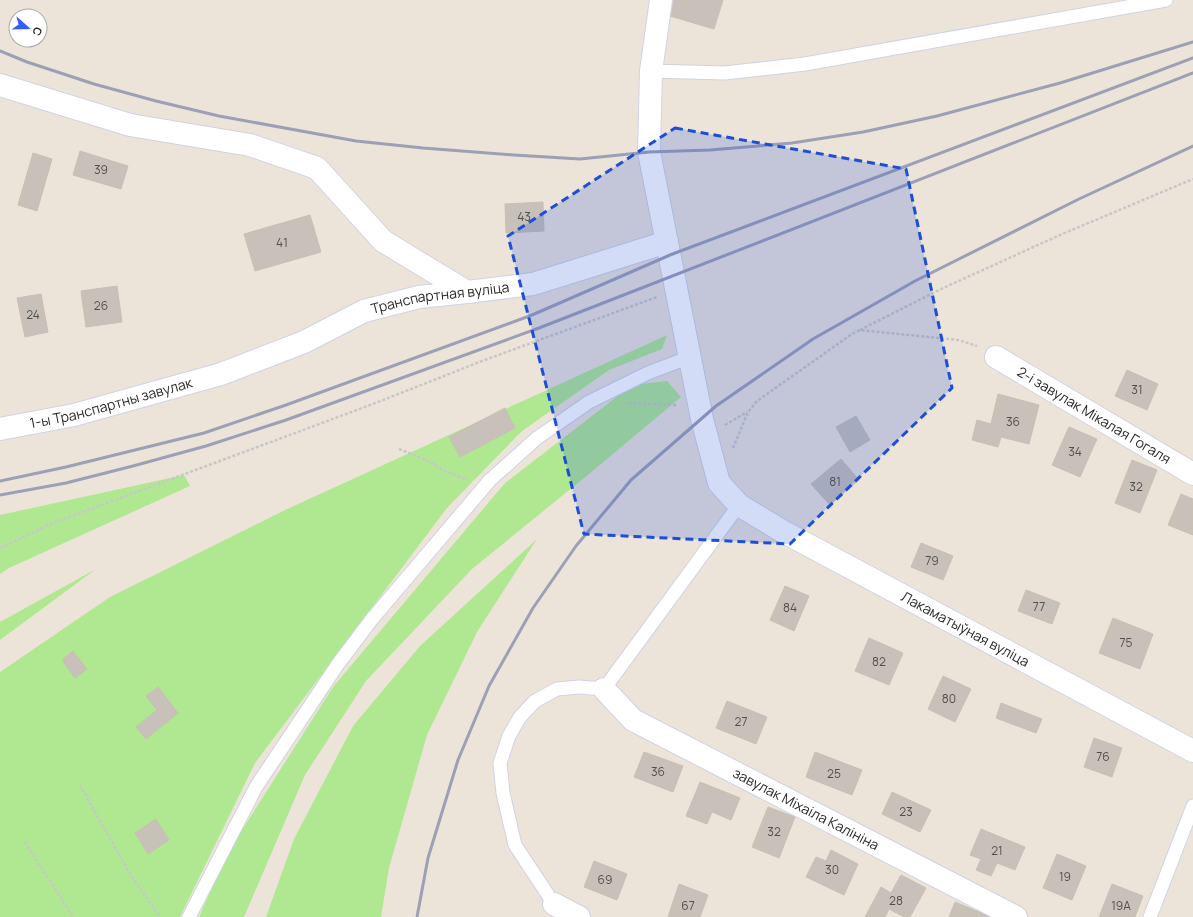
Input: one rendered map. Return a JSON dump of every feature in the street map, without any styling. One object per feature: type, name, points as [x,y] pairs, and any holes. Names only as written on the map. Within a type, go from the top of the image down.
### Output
[{"type":"street","points":[[661,0],[651,71],[649,152],[700,406],[719,484]]},
{"type":"street","points":[[0,85],[130,125],[250,145],[317,168],[383,241],[467,292]]},
{"type":"street","name":"Транспартная вуліца","points":[[222,374],[304,342],[364,311],[419,297],[533,284],[667,242]]},
{"type":"street","name":"2-і завулак Мікалая Гогаля","points":[[996,357],[1193,474]]},
{"type":"street","name":"1-ы Транспартны завулак","points":[[0,429],[74,415],[222,374]]},
{"type":"street","name":"Лакаматыўная вуліца","points":[[719,484],[739,505],[782,531],[1193,751]]},
{"type":"street","name":"завулак Міхаіла Калініна","points":[[604,689],[632,720],[1016,917]]},
{"type":"street","points":[[554,904],[579,917]]},
{"type":"lane","points":[[651,71],[725,73],[805,64],[1166,0]]},
{"type":"lane","points":[[189,917],[256,787],[338,664],[372,619],[490,480],[537,438],[589,402],[648,373],[690,357]]},
{"type":"lane","points":[[554,904],[515,845],[503,793],[500,763],[509,736],[520,718],[535,701],[557,689],[579,687],[604,689],[739,505]]},
{"type":"lane","points":[[1150,917],[1193,806]]},
{"type":"path","points":[[719,484],[748,412],[757,401],[852,334],[924,296],[1060,235],[1193,179]]},
{"type":"path","points":[[0,548],[53,523],[359,410],[482,361],[677,289]]},
{"type":"path","points":[[860,330],[958,340],[978,347],[996,357]]},
{"type":"path","points":[[626,403],[700,406]]},
{"type":"path","points":[[399,449],[426,460],[445,471],[466,480],[490,480]]},
{"type":"path","points":[[80,785],[130,874],[160,917]]},
{"type":"path","points":[[25,842],[73,917]]},
{"type":"highlighted area","points":[[675,128],[906,169],[952,388],[790,544],[584,534],[508,236]]},
{"type":"green space","points":[[667,335],[662,349],[609,370],[522,431],[447,508],[255,763],[180,917],[0,917],[0,672],[110,597],[285,510]]},
{"type":"green space","points":[[667,381],[681,397],[472,569],[366,681],[305,775],[244,917],[199,917],[226,855],[333,687],[505,483],[632,385]]},
{"type":"green space","points":[[184,475],[190,486],[9,568],[0,574],[0,515]]},
{"type":"green space","points":[[537,539],[477,632],[427,735],[389,868],[381,917],[266,917],[294,839],[353,726],[420,646]]},
{"type":"green space","points":[[96,569],[0,640],[0,622]]},
{"type":"building","points":[[674,0],[723,0],[714,29],[670,16]]},
{"type":"building","points":[[80,151],[128,166],[121,189],[73,175]]},
{"type":"building","points":[[33,153],[52,159],[37,211],[18,205]]},
{"type":"building","points":[[543,202],[544,231],[506,233],[505,204]]},
{"type":"building","points":[[310,215],[321,252],[255,271],[244,234]]},
{"type":"building","points":[[117,286],[122,322],[86,327],[81,291]]},
{"type":"building","points":[[41,294],[48,332],[25,337],[17,298]]},
{"type":"building","points":[[1127,370],[1158,384],[1147,410],[1115,396]]},
{"type":"building","points":[[998,394],[1039,405],[1029,444],[1001,437],[998,447],[972,440],[977,420],[991,424]]},
{"type":"building","points":[[505,408],[515,428],[460,457],[449,437]]},
{"type":"building","points":[[856,416],[870,440],[850,452],[836,427]]},
{"type":"building","points":[[1069,427],[1097,439],[1080,477],[1052,465]]},
{"type":"building","points":[[841,459],[859,480],[830,505],[811,484]]},
{"type":"building","points":[[1132,460],[1157,470],[1140,513],[1115,503]]},
{"type":"building","points":[[1181,494],[1193,499],[1193,535],[1168,525]]},
{"type":"building","points":[[921,543],[953,556],[943,580],[911,567]]},
{"type":"building","points":[[785,586],[809,596],[794,631],[770,620]]},
{"type":"building","points":[[1026,590],[1060,603],[1052,624],[1018,611]]},
{"type":"building","points":[[1113,618],[1153,634],[1140,669],[1099,653]]},
{"type":"building","points":[[869,638],[903,653],[889,685],[855,671]]},
{"type":"building","points":[[73,651],[87,669],[75,678],[62,660]]},
{"type":"building","points":[[943,676],[971,689],[955,722],[928,709]]},
{"type":"building","points":[[158,687],[178,713],[146,739],[136,727],[157,710],[146,696]]},
{"type":"building","points":[[727,701],[767,717],[756,744],[716,728]]},
{"type":"building","points":[[1001,703],[1042,719],[1036,733],[996,718]]},
{"type":"building","points":[[1094,738],[1122,748],[1112,777],[1084,767]]},
{"type":"building","points":[[644,752],[683,766],[673,792],[634,777]]},
{"type":"building","points":[[815,752],[862,770],[852,795],[806,777]]},
{"type":"building","points":[[700,782],[740,798],[731,820],[712,812],[707,824],[686,816]]},
{"type":"building","points":[[892,792],[931,810],[920,832],[882,814]]},
{"type":"building","points":[[768,807],[795,817],[779,858],[752,847]]},
{"type":"building","points":[[156,819],[169,840],[148,854],[135,833]]},
{"type":"building","points":[[981,829],[1025,847],[1015,870],[997,863],[991,876],[976,870],[981,859],[970,855]]},
{"type":"building","points":[[831,850],[858,864],[844,895],[806,877],[816,857],[826,861]]},
{"type":"building","points":[[1057,854],[1086,866],[1072,900],[1043,888]]},
{"type":"building","points":[[594,861],[627,874],[617,900],[584,887]]},
{"type":"building","points":[[901,875],[926,888],[910,917],[904,917],[889,909],[885,917],[865,917],[881,887],[891,893]]},
{"type":"building","points":[[679,884],[708,895],[700,917],[668,917]]},
{"type":"building","points":[[1112,884],[1143,896],[1135,917],[1099,917]]},
{"type":"building","points":[[955,902],[989,916],[949,917]]},
{"type":"railway","points":[[0,51],[27,62],[94,84],[219,116],[356,141],[423,148],[580,159],[649,152],[710,150],[792,143],[863,132],[937,116],[1060,83],[1193,42]]},
{"type":"railway","points":[[0,481],[66,467],[204,433],[286,405],[532,315],[670,255],[1193,58]]},
{"type":"railway","points":[[0,495],[66,483],[133,466],[206,446],[286,420],[539,328],[1193,73]]},
{"type":"railway","points":[[417,917],[428,858],[458,760],[489,686],[533,608],[576,546],[631,480],[716,406],[813,339],[915,281],[1079,199],[1193,146]]}]
